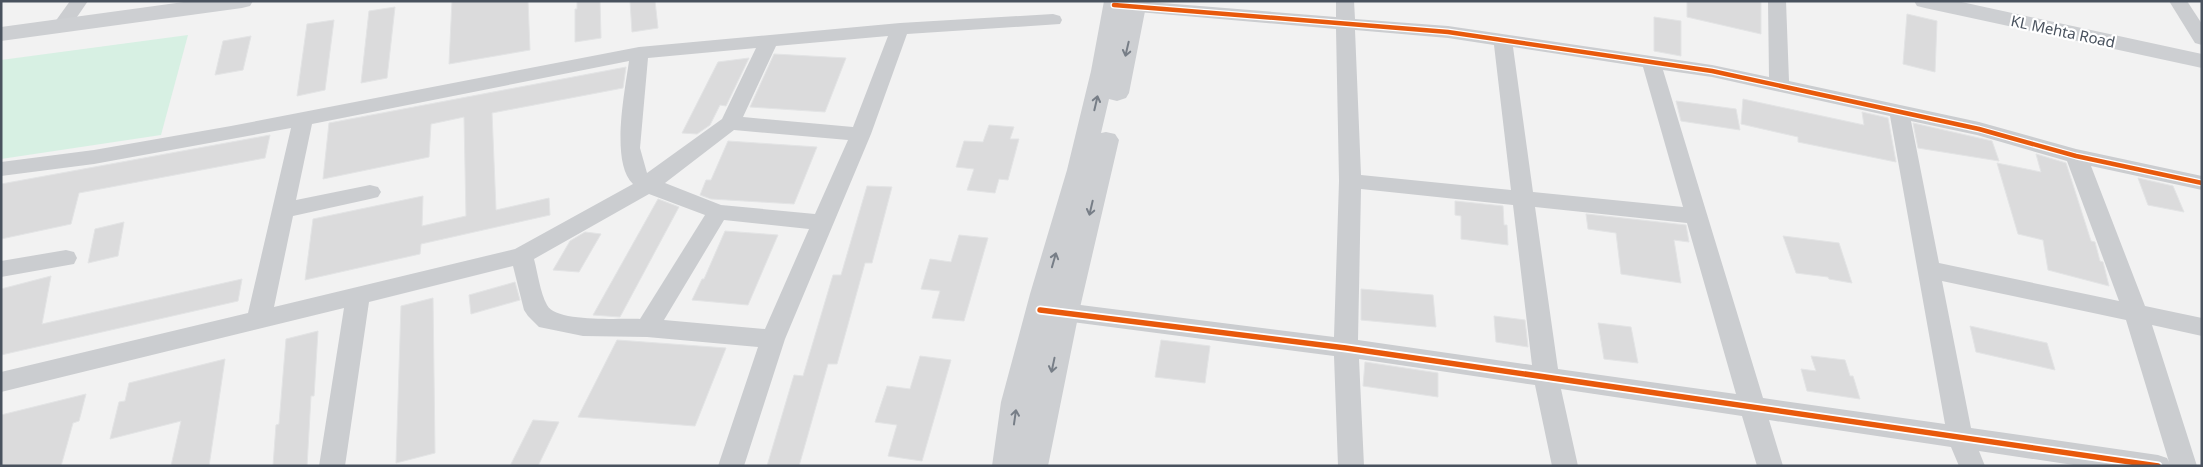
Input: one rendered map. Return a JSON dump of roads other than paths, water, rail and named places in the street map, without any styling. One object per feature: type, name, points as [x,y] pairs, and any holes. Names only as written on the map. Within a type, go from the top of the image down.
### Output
[{"type":"street","points":[[1,21],[173,1]]},
{"type":"street","points":[[1,34],[70,14],[242,1]]},
{"type":"street","points":[[1345,1],[1350,180],[1346,348],[1351,466]]},
{"type":"street","points":[[1777,1],[1779,85]]},
{"type":"street","name":"KL Mehta Road","points":[[1925,1],[2202,61]]},
{"type":"street","name":"KL Mehta Road","points":[[1976,1],[2202,50]]},
{"type":"street","points":[[2178,1],[2202,39]]},
{"type":"street","points":[[1032,466],[1052,311],[1080,170],[1103,71],[1125,4],[1448,32],[1712,70],[1979,128],[2076,156],[2202,183]]},
{"type":"street","points":[[1,169],[94,157],[302,119],[639,53],[900,29],[1053,20]]},
{"type":"street","points":[[731,466],[773,339],[861,134],[900,29]]},
{"type":"street","points":[[1503,40],[1546,376],[1564,466]]},
{"type":"street","points":[[1,382],[522,256],[648,185],[730,123],[770,41]]},
{"type":"street","points":[[639,53],[630,148],[638,177],[648,185],[718,212],[822,223]]},
{"type":"street","points":[[1652,62],[1770,466]]},
{"type":"street","points":[[1899,111],[1960,437],[1972,466]]},
{"type":"street","points":[[259,320],[302,119]]},
{"type":"street","points":[[730,123],[861,134]]},
{"type":"street","points":[[2076,156],[2136,313],[2184,466]]},
{"type":"street","points":[[1350,180],[1697,216]]},
{"type":"street","points":[[283,210],[370,192]]},
{"type":"street","points":[[647,328],[718,212]]},
{"type":"street","points":[[522,256],[536,310],[548,320],[583,327],[647,328],[773,339]]},
{"type":"street","points":[[1,269],[66,258]]},
{"type":"street","points":[[1928,269],[2202,327]]},
{"type":"street","points":[[332,466],[358,296]]},
{"type":"street","points":[[1052,311],[1346,348],[1546,376],[2158,466]]},
{"type":"street","points":[[1008,466],[1017,402],[1052,311]]}]
